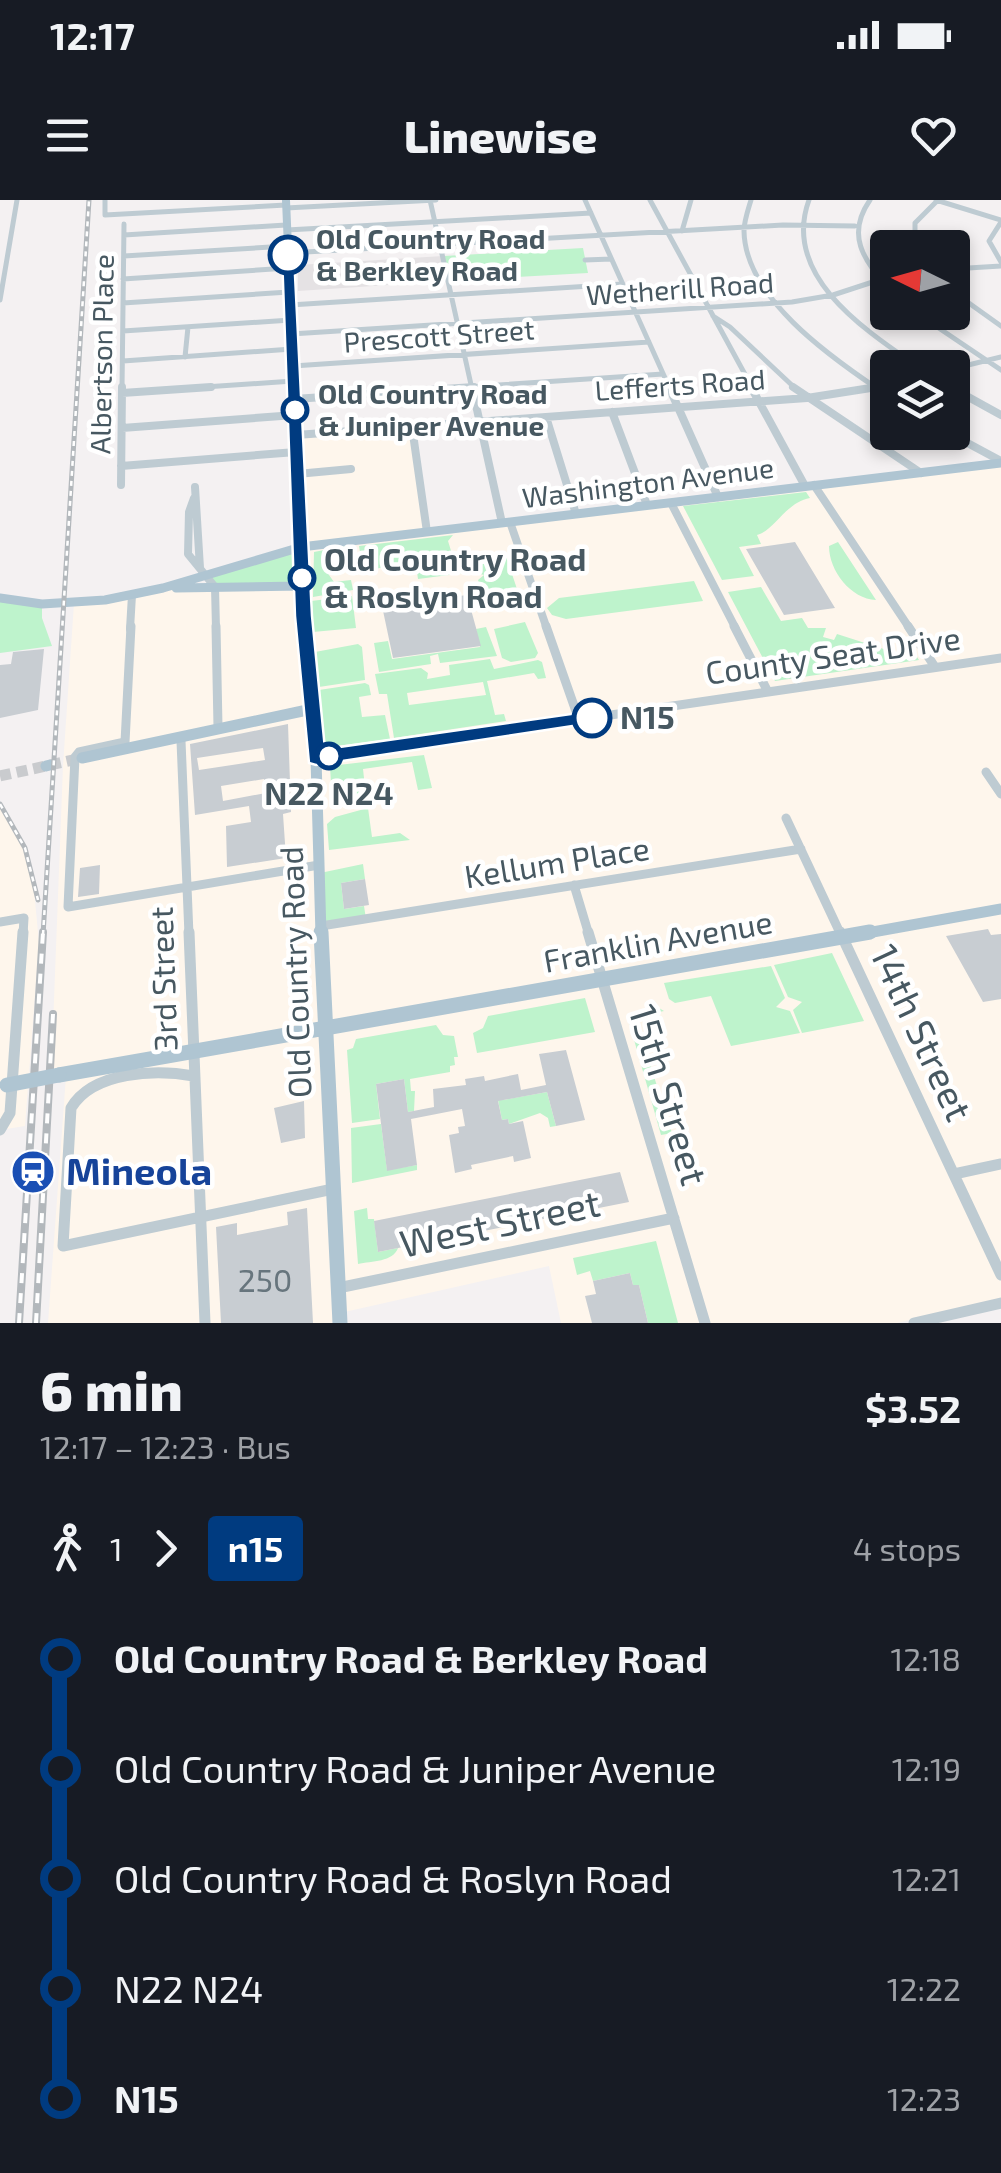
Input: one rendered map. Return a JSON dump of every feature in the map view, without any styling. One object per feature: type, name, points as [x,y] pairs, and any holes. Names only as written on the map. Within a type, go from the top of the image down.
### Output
[{"type":"main road","name":"Old Country Road","points":[[286,204],[302,586],[316,758],[324,1027],[340,1323]]},
{"type":"main road","name":"Washington Avenue","points":[[162,588],[204,572],[301,547],[1001,462]]},
{"type":"main road","points":[[0,598],[64,604],[162,588],[302,586]]},
{"type":"main road","points":[[78,762],[218,727],[312,709]]},
{"type":"main road","name":"Franklin Avenue","points":[[0,1086],[1001,910]]},
{"type":"street","points":[[0,300],[17,200]]},
{"type":"street","points":[[106,200],[104,215],[432,200],[464,354],[506,522],[579,720]]},
{"type":"street","points":[[585,200],[718,497]]},
{"type":"street","points":[[650,200],[809,486],[935,668]]},
{"type":"street","points":[[682,230],[691,200]]},
{"type":"street","points":[[751,200],[742,227],[748,261],[778,303],[812,339],[870,384]]},
{"type":"street","points":[[809,200],[799,224],[804,255],[833,295],[896,350]]},
{"type":"street","points":[[870,200],[855,226],[858,250],[870,263]]},
{"type":"street","points":[[914,230],[914,223],[937,200],[1001,221],[989,241],[1001,264],[970,268]]},
{"type":"street","points":[[124,235],[590,213]]},
{"type":"street","name":"Albertson Place","points":[[121,485],[124,224]]},
{"type":"street","points":[[124,256],[799,224],[855,226]]},
{"type":"street","points":[[194,252],[196,230]]},
{"type":"street","points":[[585,260],[611,259]]},
{"type":"street","points":[[124,279],[288,268]]},
{"type":"street","name":"Wetherill Road","points":[[291,334],[635,312],[710,312],[833,295],[870,283]]},
{"type":"street","points":[[290,305],[622,284]]},
{"type":"street","points":[[123,303],[289,292]]},
{"type":"street","points":[[970,304],[1001,326]]},
{"type":"street","points":[[710,312],[726,322],[758,357],[807,398],[921,472]]},
{"type":"street","points":[[123,331],[290,320]]},
{"type":"street","points":[[184,357],[188,327]]},
{"type":"street","points":[[941,330],[1001,370]]},
{"type":"street","name":"Prescott Street","points":[[293,366],[649,342]]},
{"type":"street","points":[[122,361],[292,349]]},
{"type":"street","points":[[736,360],[758,357]]},
{"type":"street","points":[[970,365],[1001,357]]},
{"type":"street","points":[[294,399],[663,374]]},
{"type":"street","points":[[122,393],[293,381]]},
{"type":"street","name":"Lefferts Road","points":[[296,435],[760,402],[870,389]]},
{"type":"street","points":[[970,398],[1001,414]]},
{"type":"street","points":[[612,412],[647,506]]},
{"type":"street","points":[[122,428],[295,416]]},
{"type":"street","points":[[546,417],[576,514]]},
{"type":"street","points":[[412,427],[428,532]]},
{"type":"street","points":[[970,444],[1001,462]]},
{"type":"street","points":[[121,466],[296,452]]},
{"type":"street","points":[[297,474],[351,470]]},
{"type":"street","points":[[195,486],[189,512],[188,554],[215,587],[218,727]]},
{"type":"street","points":[[671,502],[767,690]]},
{"type":"street","points":[[132,595],[125,742],[78,753],[68,906],[79,908],[320,865]]},
{"type":"street","name":"County Seat Drive","points":[[316,758],[1001,658]]},
{"type":"street","points":[[78,762],[242,724]]},
{"type":"street","name":"3rd Street","points":[[181,741],[206,1323]]},
{"type":"street","points":[[986,772],[1001,794]]},
{"type":"street","name":"14th Street","points":[[786,818],[1001,1275]]},
{"type":"street","name":"Kellum Place","points":[[321,926],[801,849]]},
{"type":"street","name":"15th Street","points":[[574,885],[705,1323]]},
{"type":"street","points":[[0,922],[24,918],[11,1109],[1,1129]]},
{"type":"street","points":[[194,1076],[164,1071],[90,1086],[76,1094],[70,1108],[63,1246],[333,1189]]},
{"type":"street","points":[[954,1174],[1001,1164]]},
{"type":"street","name":"West Street","points":[[338,1288],[674,1218]]},
{"type":"street","points":[[914,1323],[1001,1303]]},
{"type":"shaded area","points":[[443,256],[447,277],[419,279],[419,283],[298,291],[298,265]]},
{"type":"shaded area","points":[[412,427],[427,531],[1001,463],[1001,1298],[897,1323],[561,1323],[549,1266],[340,1313],[340,1323],[48,1323],[66,1076],[51,1078],[63,766],[74,603],[163,588],[303,586],[296,435]]},
{"type":"shaded area","points":[[0,807],[15,826],[32,869],[39,943],[25,1126],[0,1130]]},
{"type":"green space","points":[[583,248],[588,273],[449,281],[444,256]]},
{"type":"green space","points":[[806,492],[810,498],[794,505],[757,535],[761,544],[739,547],[754,576],[722,580],[683,506]]},
{"type":"green space","points":[[453,535],[448,541],[456,567],[471,566],[472,572],[418,579],[417,572],[450,567],[447,556],[363,571],[359,546]]},
{"type":"green space","points":[[838,542],[876,600],[858,595],[837,574],[829,546]]},
{"type":"green space","points":[[350,545],[353,571],[332,571],[329,575],[334,582],[351,580],[353,590],[313,597],[314,552]]},
{"type":"green space","points":[[301,547],[302,586],[215,587],[208,575]]},
{"type":"green space","points":[[506,556],[522,604],[493,610],[487,606],[478,580],[484,575],[476,573],[474,565],[501,562]]},
{"type":"green space","points":[[694,581],[703,601],[566,619],[552,615],[547,608],[559,598]]},
{"type":"green space","points":[[761,587],[781,621],[802,618],[808,628],[826,628],[823,637],[834,640],[837,634],[893,652],[913,651],[919,660],[775,681],[728,592]]},
{"type":"green space","points":[[352,596],[356,628],[313,632],[311,601]]},
{"type":"green space","points":[[0,598],[42,604],[42,618],[52,646],[0,653]]},
{"type":"green space","points":[[525,622],[538,653],[535,658],[511,662],[502,658],[494,629]]},
{"type":"green space","points":[[486,627],[497,656],[440,663],[438,654],[430,656],[431,664],[379,672],[374,643],[388,641],[392,659],[480,647],[476,629]]},
{"type":"green space","points":[[358,644],[362,647],[365,680],[319,687],[315,652]]},
{"type":"green space","points":[[490,659],[494,669],[538,660],[546,678],[538,679],[534,673],[487,681],[495,715],[504,714],[506,721],[394,738],[387,694],[379,694],[375,674],[421,668],[428,673],[427,679],[450,675],[449,665]],"holes":[[[483,682],[486,695],[409,705],[407,693]]]},
{"type":"green space","points":[[365,683],[371,695],[359,697],[362,717],[385,715],[390,739],[329,747],[324,743],[319,690]]},
{"type":"green space","points":[[424,755],[432,788],[418,790],[412,762],[363,769],[366,796],[334,803],[332,800],[330,766]]},
{"type":"green space","points":[[368,808],[372,837],[400,833],[410,840],[329,850],[327,824],[335,817]]},
{"type":"green space","points":[[363,864],[365,879],[341,883],[344,909],[364,906],[366,919],[321,926],[320,873]]},
{"type":"green space","points":[[832,953],[864,1021],[802,1033],[793,1010],[802,1002],[788,997],[774,965]]},
{"type":"green space","points":[[771,966],[785,998],[776,1007],[790,1011],[800,1033],[731,1046],[711,996],[675,1003],[669,999],[664,983]]},
{"type":"green space","points":[[585,998],[595,1032],[477,1053],[473,1033],[483,1028],[488,1016]]},
{"type":"green space","points":[[659,1008],[664,1011],[635,1017],[672,1133],[661,1135],[627,1015]]},
{"type":"green space","points":[[436,1025],[443,1035],[454,1036],[458,1057],[454,1057],[455,1065],[450,1066],[450,1072],[410,1079],[411,1091],[415,1091],[414,1111],[408,1112],[404,1079],[376,1084],[380,1119],[352,1123],[347,1050],[353,1048],[356,1039]]},
{"type":"green space","points":[[547,1092],[556,1126],[550,1127],[548,1118],[540,1113],[509,1124],[508,1119],[502,1120],[497,1095],[503,1100]]},
{"type":"green space","points":[[381,1124],[387,1170],[417,1165],[417,1170],[352,1183],[351,1128]]},
{"type":"green space","points":[[367,1208],[368,1219],[374,1219],[378,1252],[398,1248],[387,1258],[358,1264],[354,1211]]},
{"type":"green space","points":[[656,1241],[678,1323],[648,1323],[639,1285],[633,1285],[630,1273],[593,1281],[590,1271],[577,1275],[573,1258]]},
{"type":"building","points":[[795,542],[835,608],[784,615],[746,549]]},
{"type":"building","points":[[467,595],[481,646],[393,658],[382,606]]},
{"type":"building","points":[[44,649],[38,710],[0,718],[0,665],[11,664],[13,652]]},
{"type":"building","points":[[288,724],[291,812],[283,814],[286,858],[227,867],[226,826],[251,822],[249,806],[195,815],[190,744]],"holes":[[[263,748],[265,760],[199,770],[197,758]],[[264,779],[266,793],[223,801],[221,786]]]},
{"type":"building","points":[[100,865],[99,894],[78,897],[80,868]]},
{"type":"building","points":[[365,879],[369,905],[344,909],[341,883]]},
{"type":"building","points":[[988,929],[991,935],[1001,934],[1001,999],[983,1002],[946,936]]},
{"type":"building","points":[[566,1050],[585,1120],[556,1126],[547,1092],[498,1101],[502,1120],[508,1119],[509,1124],[523,1121],[531,1158],[514,1162],[513,1156],[471,1165],[472,1169],[455,1173],[449,1135],[459,1133],[458,1127],[465,1126],[462,1109],[411,1119],[417,1165],[387,1171],[376,1084],[404,1079],[408,1112],[434,1107],[433,1089],[466,1085],[465,1079],[484,1076],[485,1081],[518,1074],[521,1090],[546,1085],[539,1054]]},
{"type":"building","points":[[304,1101],[305,1138],[281,1143],[274,1108]]},
{"type":"building","points":[[620,1172],[629,1202],[378,1252],[374,1221]]},
{"type":"building","points":[[307,1208],[313,1323],[221,1323],[216,1227],[237,1223],[237,1235],[288,1225],[287,1212]]},
{"type":"building","points":[[630,1273],[633,1285],[639,1285],[648,1323],[592,1323],[585,1296],[596,1294],[593,1281]]},
{"type":"tunnel","points":[[50,765],[82,758]]},
{"type":"tunnel","points":[[0,776],[46,766]]},
{"type":"railway","points":[[43,935],[89,200]]},
{"type":"railway","points":[[0,804],[25,848],[38,900]]},
{"type":"railway","points":[[19,1323],[43,932]]},
{"type":"railway","points":[[36,1323],[53,1014]]},
{"type":"bus line","name":"n15","points":[[288,255],[303,616],[316,758],[592,718]]},
{"type":"place","name":"Old Country Road & Berkley Road","points":[[288,255]]},
{"type":"place","name":"Old Country Road & Juniper Avenue","points":[[295,410]]},
{"type":"place","name":"Old Country Road & Roslyn Road","points":[[302,578]]},
{"type":"place","name":"N15","points":[[592,718]]},
{"type":"place","name":"N22 N24","points":[[329,756]]},
{"type":"place","name":"Mineola","points":[[33,1172]]}]
